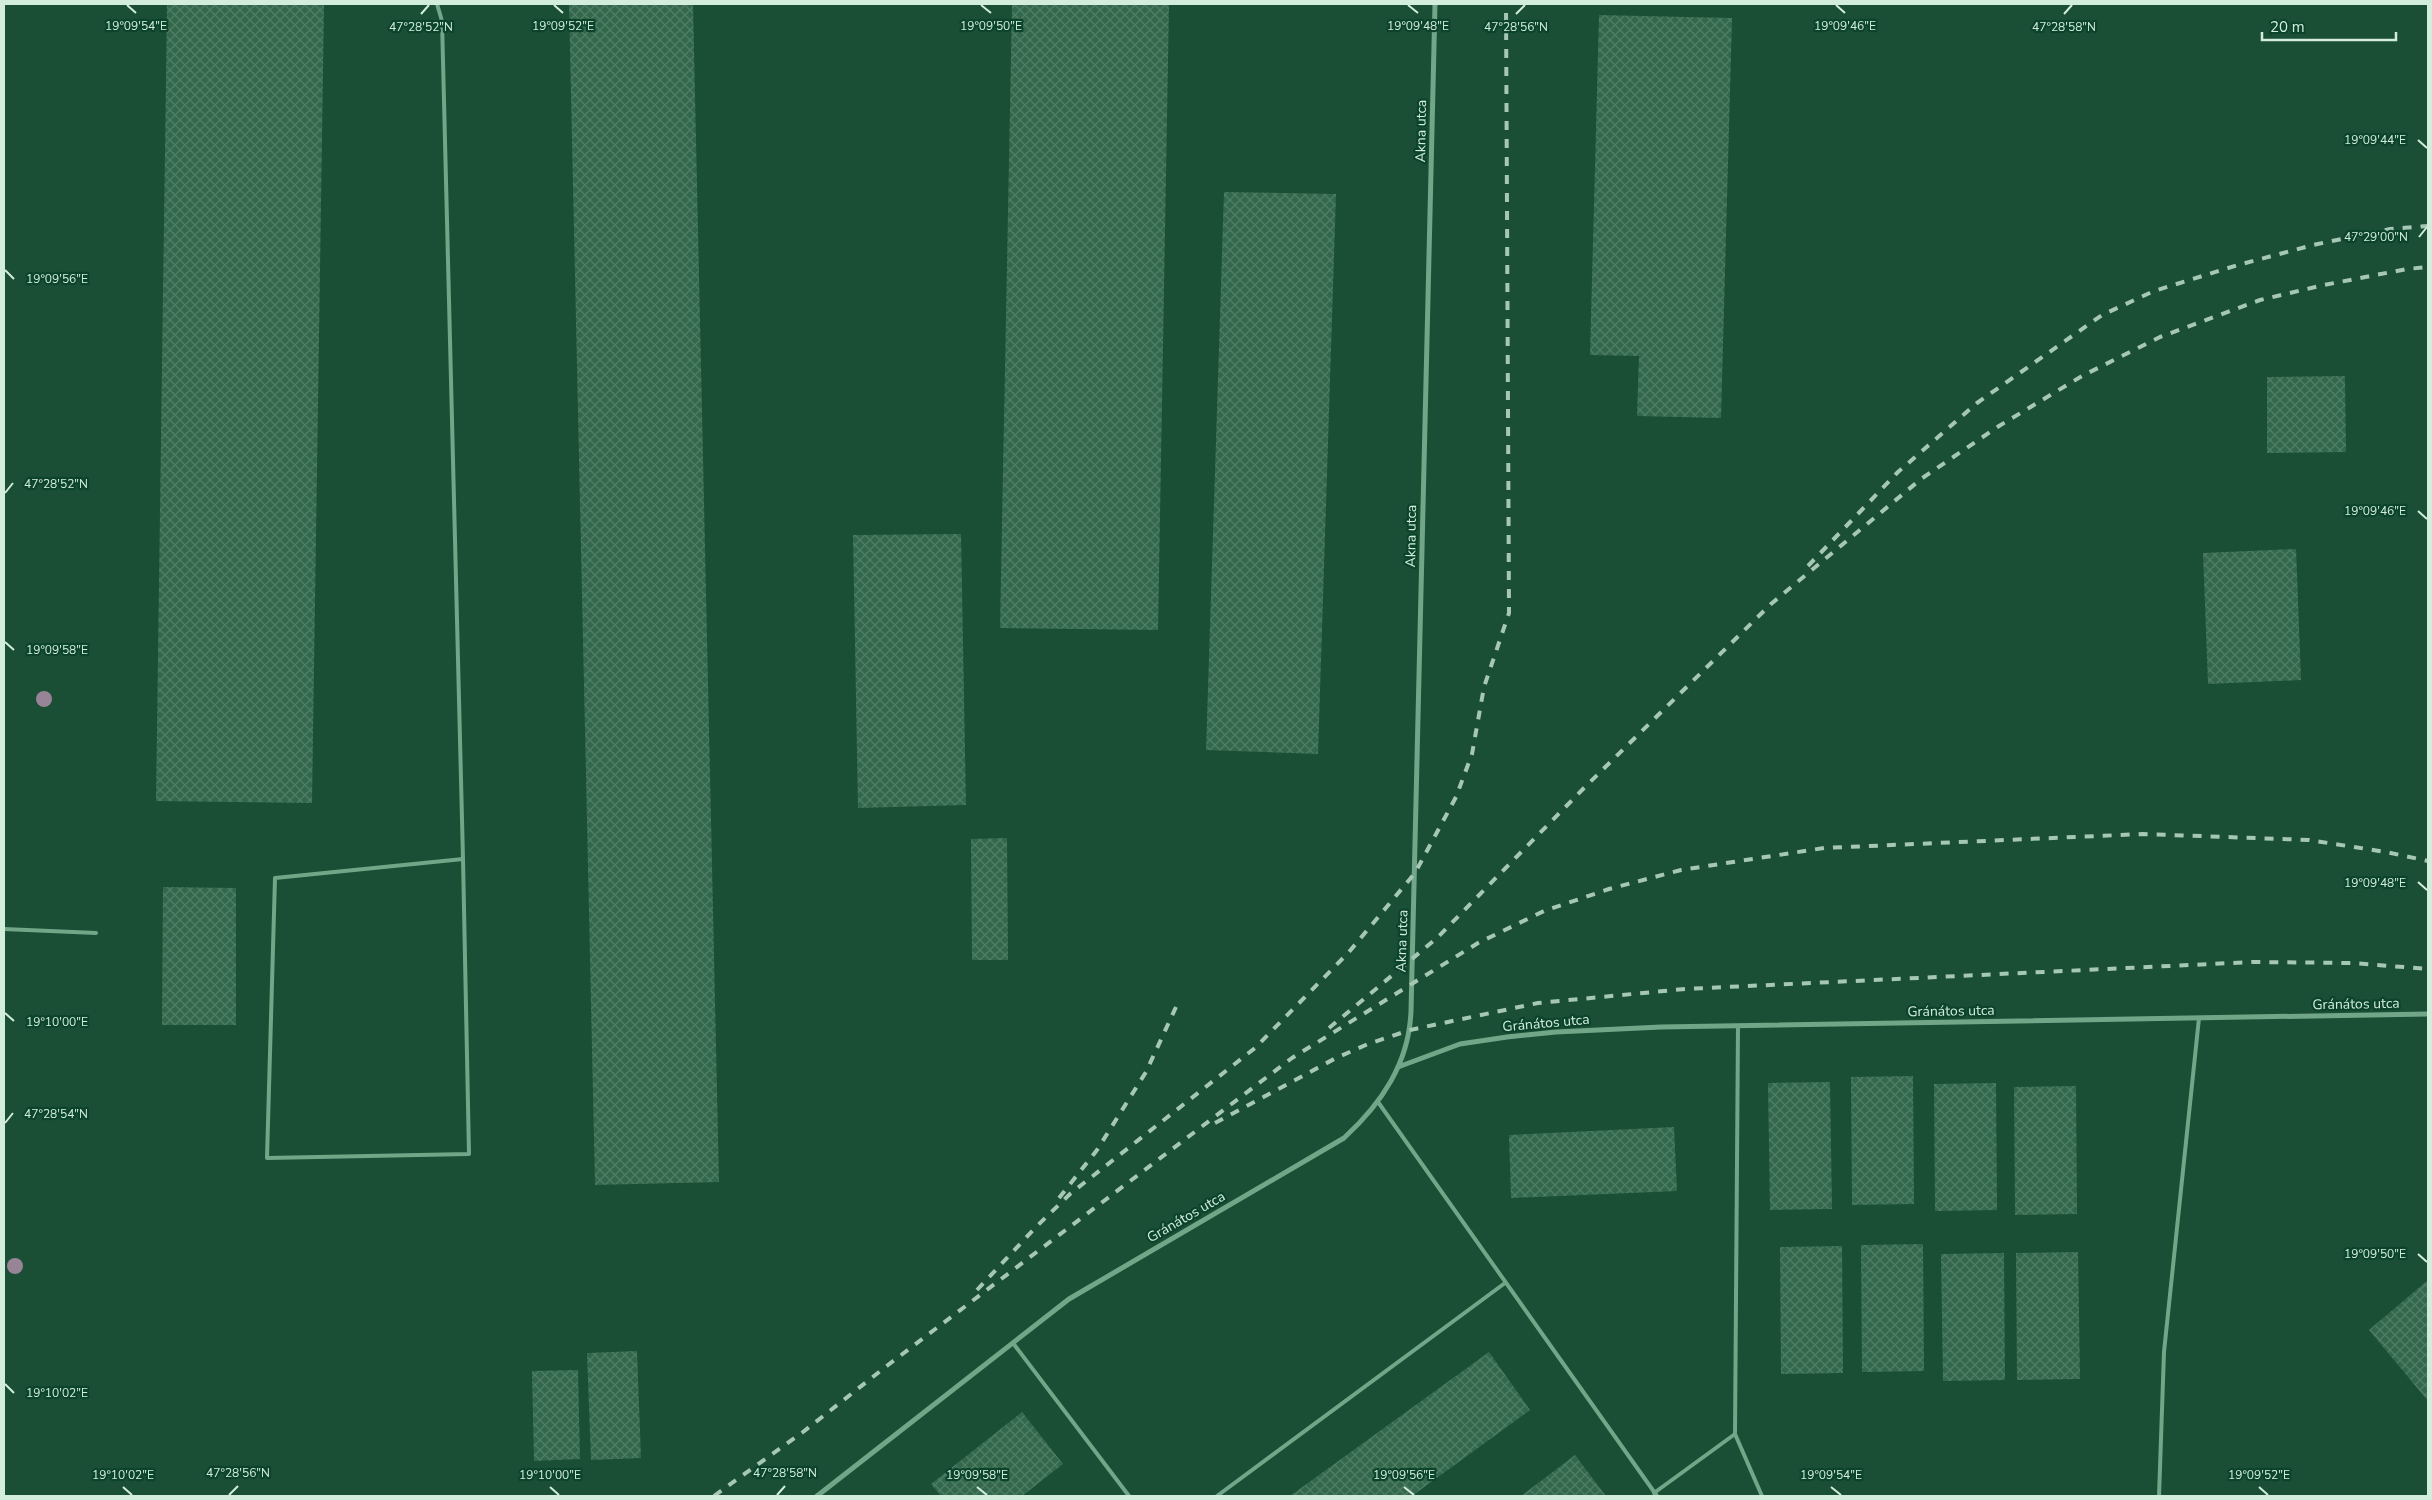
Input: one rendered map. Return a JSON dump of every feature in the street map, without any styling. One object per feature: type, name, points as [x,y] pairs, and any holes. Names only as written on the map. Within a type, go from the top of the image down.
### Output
[{"type":"street","name":"Akna utca","points":[[1398,1067],[1410,1030],[1411,1011],[1435,4]]},
{"type":"street","name":"Gránátos utca","points":[[817,1496],[1069,1299],[1344,1138],[1368,1116],[1386,1092],[1398,1067],[1460,1044],[1556,1032],[1738,1026],[2428,1014]]},
{"type":"lane","points":[[437,4],[442,21],[464,859],[469,1154],[267,1158],[275,878],[464,859]]},
{"type":"lane","points":[[4,930],[96,933]]},
{"type":"lane","points":[[2159,1496],[2164,1352],[2199,1018]]},
{"type":"lane","points":[[1738,1026],[1735,1434],[1762,1496]]},
{"type":"lane","points":[[1378,1102],[1655,1495],[1735,1434]]},
{"type":"lane","points":[[1217,1496],[1505,1283]]},
{"type":"lane","points":[[1014,1342],[1129,1496]]},
{"type":"building","points":[[167,4],[324,4],[312,803],[156,801]]},
{"type":"building","points":[[569,4],[693,4],[719,1182],[595,1185]]},
{"type":"building","points":[[1012,4],[1169,4],[1158,630],[1000,628]]},
{"type":"building","points":[[1599,15],[1732,18],[1721,418],[1637,416],[1639,356],[1590,355]]},
{"type":"building","points":[[1224,192],[1336,194],[1318,754],[1206,750]]},
{"type":"building","points":[[2345,376],[2346,452],[2267,453],[2267,377]]},
{"type":"building","points":[[961,534],[966,805],[858,808],[853,535]]},
{"type":"building","points":[[2296,549],[2301,680],[2208,684],[2203,553]]},
{"type":"building","points":[[1007,838],[1008,960],[972,960],[971,839]]},
{"type":"building","points":[[163,887],[236,888],[236,1025],[162,1025]]},
{"type":"building","points":[[1913,1076],[1914,1204],[1852,1205],[1851,1077]]},
{"type":"building","points":[[1830,1082],[1832,1209],[1770,1210],[1768,1083]]},
{"type":"building","points":[[1996,1083],[1997,1210],[1935,1211],[1934,1084]]},
{"type":"building","points":[[2076,1086],[2077,1214],[2015,1215],[2014,1087]]},
{"type":"building","points":[[1674,1127],[1677,1191],[1511,1198],[1509,1135]]},
{"type":"building","points":[[1923,1244],[1924,1371],[1862,1372],[1861,1245]]},
{"type":"building","points":[[1842,1246],[1843,1373],[1781,1374],[1780,1247]]},
{"type":"building","points":[[2078,1252],[2080,1379],[2017,1380],[2016,1253]]},
{"type":"building","points":[[2004,1253],[2005,1380],[1943,1381],[1941,1254]]},
{"type":"building","points":[[2428,1280],[2428,1401],[2369,1330]]},
{"type":"building","points":[[637,1351],[641,1458],[591,1460],[587,1353]]},
{"type":"building","points":[[1489,1352],[1530,1410],[1412,1496],[1290,1496]]},
{"type":"building","points":[[578,1370],[580,1459],[534,1461],[532,1371]]},
{"type":"building","points":[[1022,1412],[1063,1464],[1022,1496],[941,1496],[931,1484]]},
{"type":"building","points":[[1575,1455],[1606,1496],[1521,1496]]},
{"type":"railway","points":[[977,1290],[1070,1194],[1255,1048],[1349,952],[1415,873],[1456,797],[1472,754],[1484,687],[1509,613],[1506,4]]},
{"type":"railway","points":[[1808,566],[1898,472],[1977,403],[2102,315],[2154,291],[2238,265],[2313,245],[2390,229],[2428,226]]},
{"type":"railway","points":[[1329,1028],[1437,938],[1584,788],[1771,604],[1921,479],[1999,426],[2082,376],[2160,337],[2260,300],[2324,285],[2407,269],[2428,267]]},
{"type":"railway","points":[[714,1496],[803,1432],[888,1365],[1292,1058],[1478,943],[1544,911],[1609,889],[1681,870],[1824,848],[2143,834],[2309,840],[2386,852],[2428,861]]},
{"type":"railway","points":[[1215,1123],[1336,1058],[1368,1044],[1410,1030],[1538,1003],[1685,989],[2253,962],[2352,963],[2428,969]]},
{"type":"railway","points":[[1059,1198],[1097,1150],[1146,1072],[1176,1007]]}]
